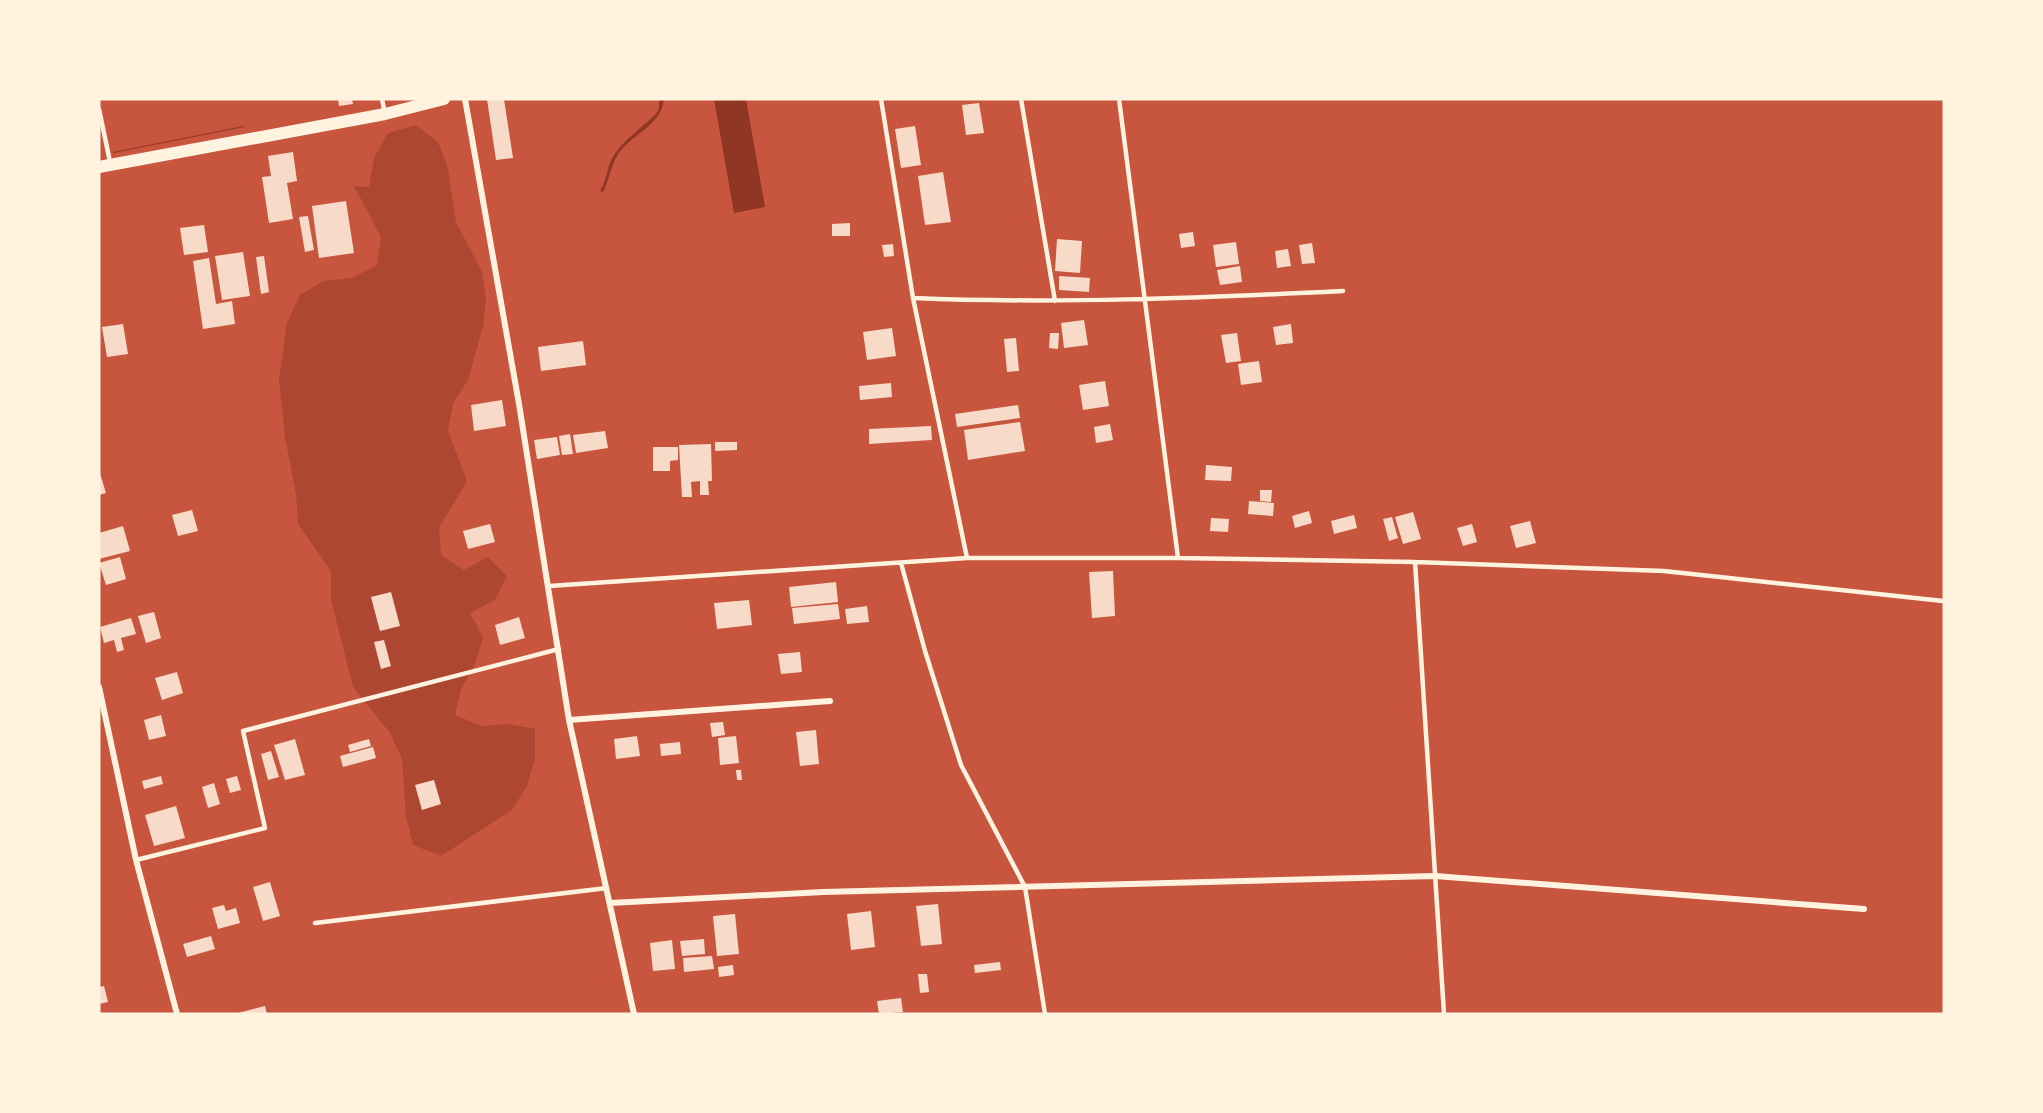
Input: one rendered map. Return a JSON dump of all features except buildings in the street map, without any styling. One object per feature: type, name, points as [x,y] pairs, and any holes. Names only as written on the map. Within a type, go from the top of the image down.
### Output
[{"type":"main road","points":[[105,166],[385,114],[444,99]]},
{"type":"street","points":[[465,99],[519,404],[569,720],[634,1014]]},
{"type":"street","points":[[99,687],[102,712],[136,860],[177,1014]]},
{"type":"street","points":[[569,720],[830,701]]},
{"type":"street","points":[[610,903],[824,892],[1435,876],[1864,909]]},
{"type":"lane","points":[[382,99],[385,114]]},
{"type":"lane","points":[[881,99],[913,298],[967,558]]},
{"type":"lane","points":[[1021,99],[1055,301]]},
{"type":"lane","points":[[1119,99],[1178,558]]},
{"type":"lane","points":[[99,109],[105,166]]},
{"type":"lane","points":[[913,298],[998,302],[1146,300],[1343,291]]},
{"type":"lane","points":[[549,586],[967,558],[1178,558],[1415,562],[1664,571],[1943,601]]},
{"type":"lane","points":[[1415,562],[1444,1014]]},
{"type":"lane","points":[[901,563],[925,651],[961,765],[1025,887],[1045,1014]]},
{"type":"lane","points":[[136,860],[265,828],[243,731],[559,649]]},
{"type":"lane","points":[[315,922],[607,888]]},
{"type":"shaded area","points":[[659,99],[664,99],[658,115],[618,154],[603,192],[600,191],[613,156],[656,114]]},
{"type":"shaded area","points":[[714,99],[746,99],[765,207],[734,213]]},
{"type":"shaded area","points":[[416,125],[438,142],[448,168],[456,222],[482,272],[486,299],[483,326],[468,380],[453,403],[448,431],[467,481],[439,528],[441,555],[464,570],[488,557],[507,576],[495,600],[470,613],[483,637],[475,664],[461,689],[455,715],[481,726],[508,724],[535,729],[535,758],[527,786],[512,810],[441,856],[413,845],[406,816],[402,759],[390,733],[353,687],[331,600],[331,571],[298,524],[296,494],[285,437],[279,380],[287,323],[300,295],[323,281],[352,278],[377,265],[381,237],[354,186],[369,187],[374,158],[388,133]]},
{"type":"shaded area","points":[[244,127],[113,153],[113,152]]}]
